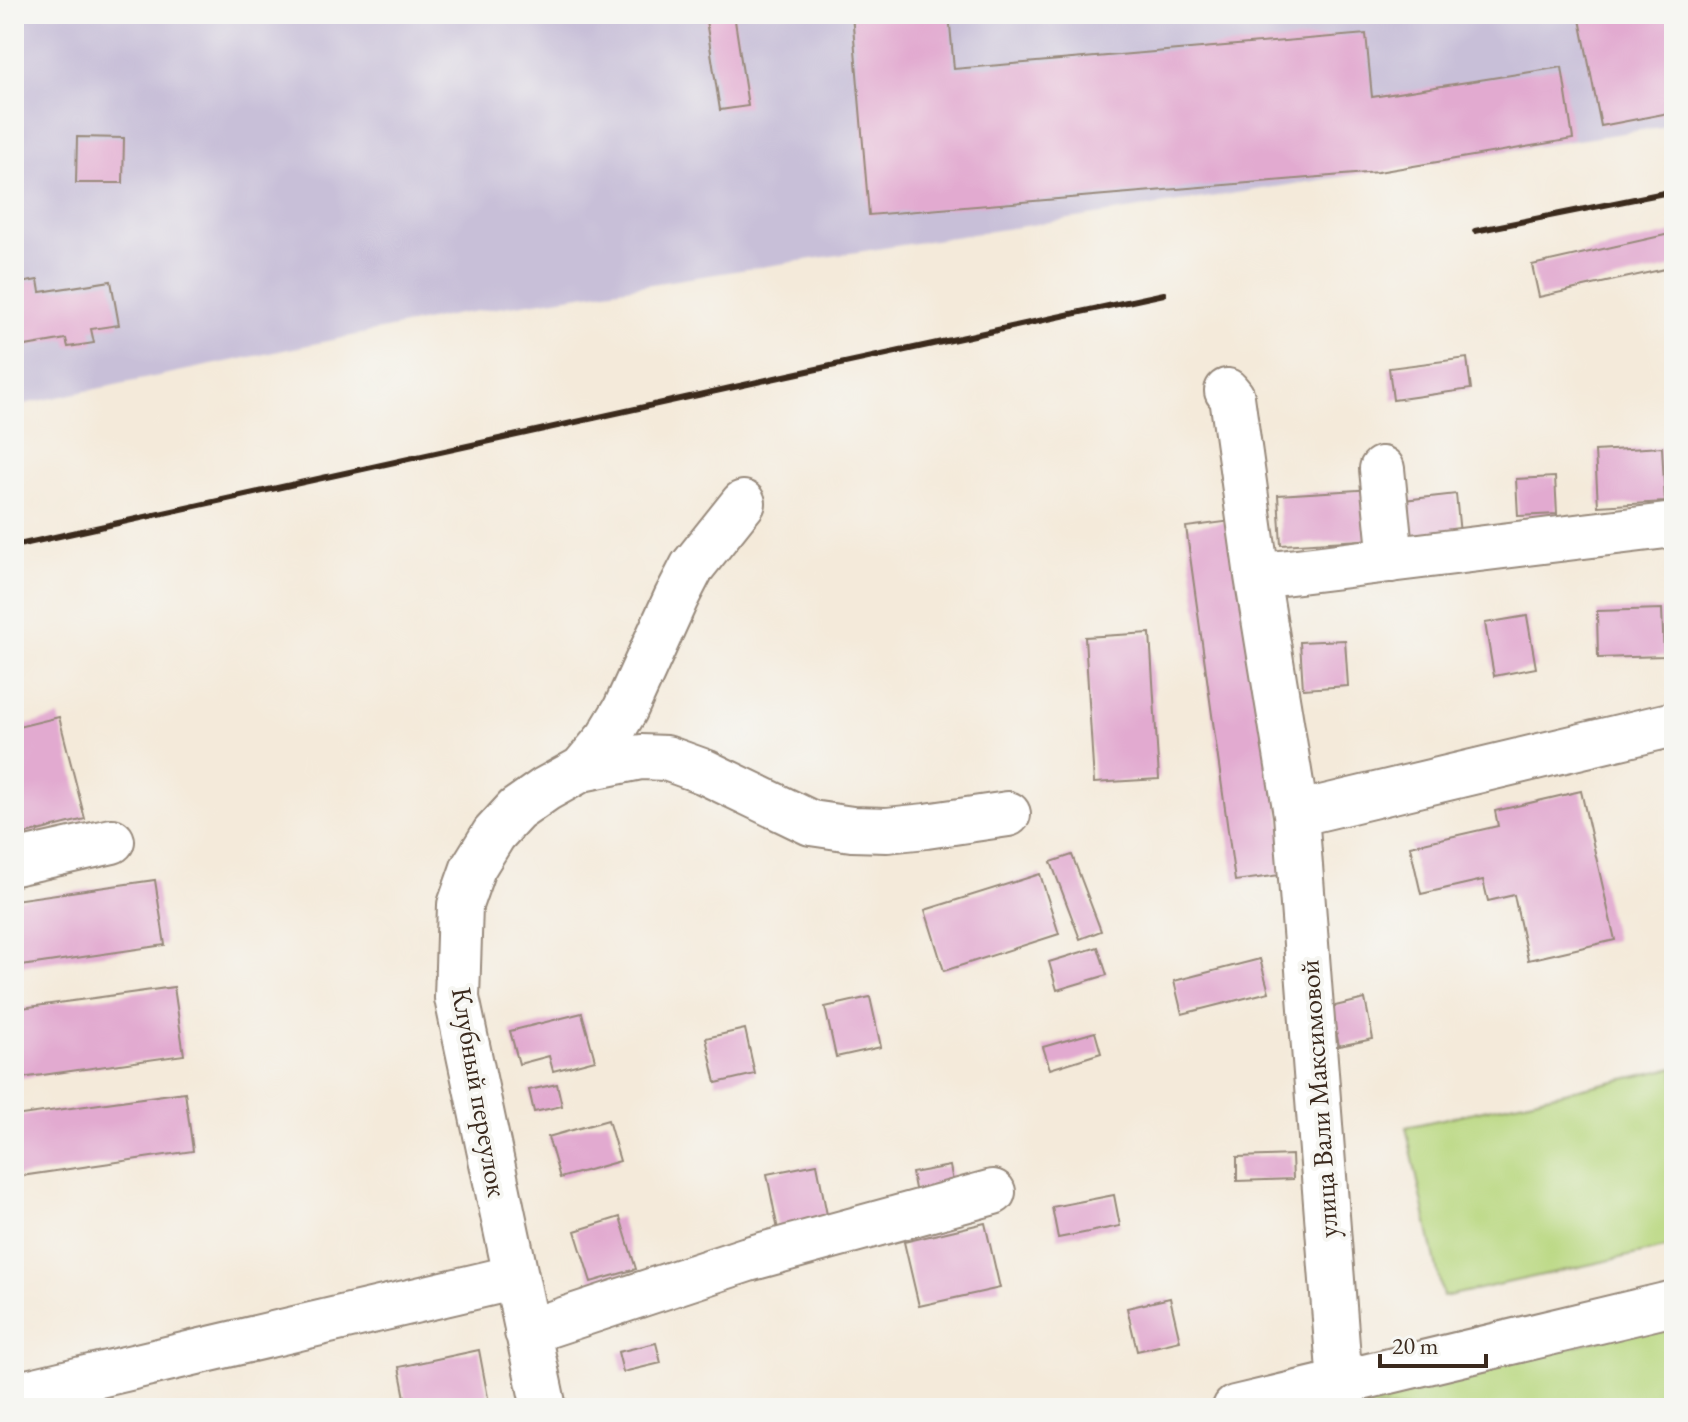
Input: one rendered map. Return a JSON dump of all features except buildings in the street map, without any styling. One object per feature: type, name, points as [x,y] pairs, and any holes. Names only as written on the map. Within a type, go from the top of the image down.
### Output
[{"type":"street","name":"улица Вали Максимовой","points":[[1227,391],[1232,397],[1257,576],[1296,814],[1340,1384]]},
{"type":"street","points":[[1382,469],[1391,560]]},
{"type":"street","points":[[582,769],[608,738],[625,710],[692,567],[743,503]]},
{"type":"street","points":[[1257,576],[1674,525]]},
{"type":"street","points":[[1296,814],[1674,724]]},
{"type":"street","name":"Клубный переулок","points":[[544,1408],[457,998],[460,905],[473,868],[494,834],[516,810],[582,769],[641,757],[666,758],[705,772],[811,823],[887,830],[1008,814]]},
{"type":"street","points":[[14,863],[112,841]]},
{"type":"street","points":[[527,1332],[748,1259],[993,1192]]},
{"type":"street","points":[[14,1395],[516,1277]]},
{"type":"street","points":[[1235,1408],[1674,1303]]},
{"type":"shaded area","points":[[14,14],[1674,14],[1674,125],[458,314],[14,406]]},
{"type":"green space","points":[[1674,1068],[1674,1246],[1443,1297],[1406,1127]]},
{"type":"green space","points":[[1674,1322],[1674,1408],[1315,1408]]},
{"type":"railway","points":[[1475,231],[1674,191]]},
{"type":"railway","points":[[14,546],[1164,294]]}]
